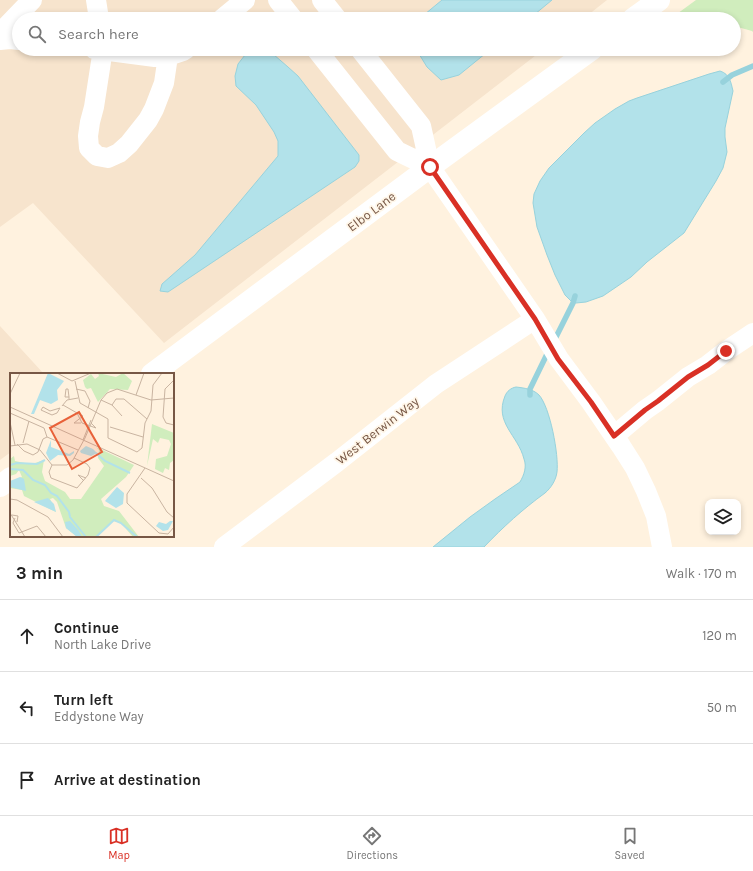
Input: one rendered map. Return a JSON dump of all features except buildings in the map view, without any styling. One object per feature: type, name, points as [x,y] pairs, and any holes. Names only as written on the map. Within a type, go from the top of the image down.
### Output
[{"type":"street","points":[[20,12],[32,0]]},
{"type":"street","points":[[230,12],[245,0]]},
{"type":"street","points":[[278,0],[287,12]]},
{"type":"street","points":[[322,0],[331,12]]},
{"type":"street","points":[[643,12],[659,0]]},
{"type":"street","points":[[0,33],[12,21]]},
{"type":"street","points":[[0,40],[12,39]]},
{"type":"street","points":[[99,56],[88,136],[90,148],[97,156],[108,158],[119,153],[129,144],[148,120],[176,56]]},
{"type":"street","points":[[147,56],[160,56]]},
{"type":"street","points":[[322,56],[397,151],[430,167]]},
{"type":"street","points":[[366,56],[421,126],[430,167],[535,319],[558,359],[591,402],[635,468],[656,516],[662,547]]},
{"type":"street","name":"Elbo Lane","points":[[153,373],[430,167],[582,56]]},
{"type":"street","name":"West Berwin Way","points":[[224,547],[337,462],[436,384],[535,319]]},
{"type":"street","points":[[614,436],[688,377],[708,365],[753,333]]},
{"type":"street","points":[[0,486],[10,479]]},
{"type":"shaded area","points":[[0,0],[607,0],[592,12],[12,12],[12,56],[535,56],[164,343],[33,203],[0,227]]},
{"type":"shaded area","points":[[0,326],[43,373],[10,373],[10,453],[0,460]]},
{"type":"green space","points":[[696,0],[753,0],[753,32],[741,28],[741,12],[680,12]]},
{"type":"water","points":[[442,0],[552,0],[537,12],[427,12]]},
{"type":"water","points":[[244,56],[275,56],[298,76],[359,155],[359,161],[355,167],[168,292],[160,291],[162,284],[195,255],[278,156],[278,141],[274,132],[256,105],[236,86],[235,76],[238,64]]},
{"type":"water","points":[[420,56],[482,56],[459,75],[441,80],[427,67]]},
{"type":"water","points":[[720,71],[728,77],[733,91],[725,128],[727,152],[723,168],[684,233],[647,262],[631,277],[603,296],[586,302],[573,303],[565,295],[555,275],[537,227],[533,203],[534,194],[540,181],[549,168],[584,133],[615,109],[637,98]]},
{"type":"water","points":[[516,387],[528,389],[537,393],[547,410],[557,454],[557,472],[554,481],[547,491],[513,518],[484,547],[433,547],[470,517],[520,482],[524,474],[525,462],[502,414],[502,405],[506,394],[509,390]]},
{"type":"waterway","points":[[723,82],[732,75],[753,66]]},
{"type":"waterway","points":[[554,341],[575,296]]},
{"type":"waterway","points":[[530,395],[530,389],[549,350]]},
{"type":"route","points":[[430,167],[535,319],[558,359],[591,402],[614,436],[688,377],[708,365],[726,351]]}]
